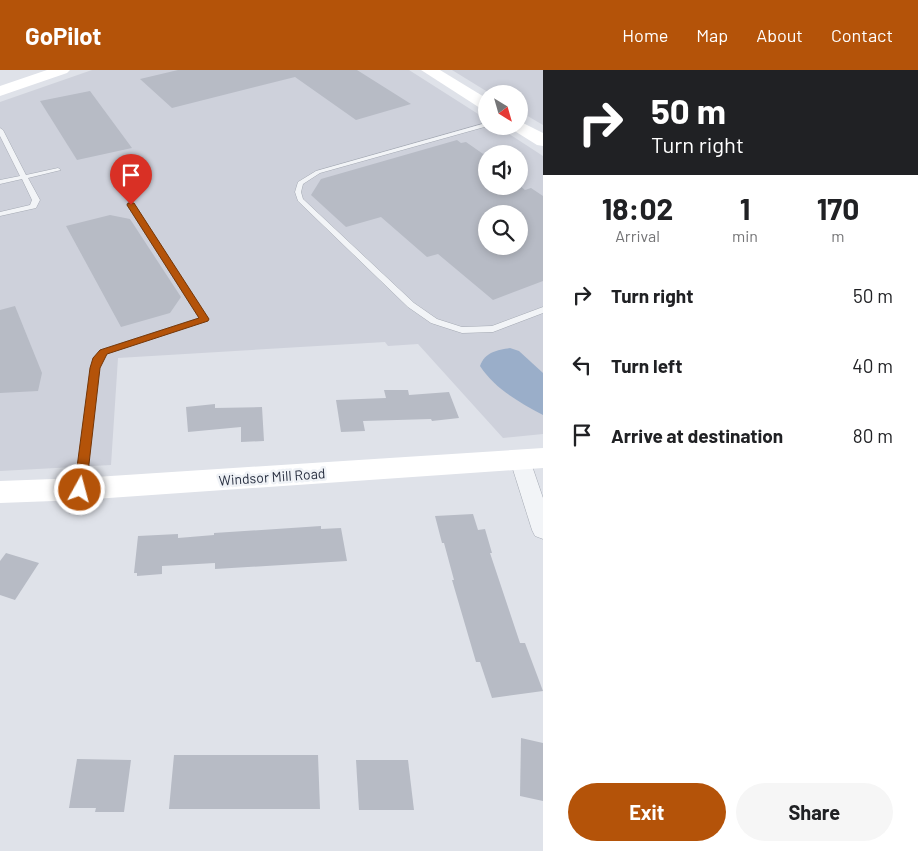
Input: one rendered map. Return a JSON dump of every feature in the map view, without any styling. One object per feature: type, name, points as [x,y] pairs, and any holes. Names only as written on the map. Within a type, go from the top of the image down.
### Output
[{"type":"main road","points":[[0,91],[62,70]]},
{"type":"main road","points":[[429,70],[478,100]]},
{"type":"main road","points":[[528,132],[543,141]]},
{"type":"main road","name":"Windsor Mill Road","points":[[0,492],[80,490],[532,459]]},
{"type":"street","points":[[532,459],[543,530]]},
{"type":"lane","points":[[478,126],[318,172],[300,183],[298,192],[300,200],[421,314],[434,321],[462,330],[493,329],[543,310]]},
{"type":"lane","points":[[0,130],[36,200],[33,206],[0,214]]},
{"type":"lane","points":[[0,182],[58,170]]},
{"type":"lane","points":[[80,490],[95,368],[98,358],[104,352],[204,319],[131,205]]},
{"type":"shaded area","points":[[92,70],[409,70],[478,114],[478,135],[511,135],[526,145],[478,145],[478,195],[528,195],[528,146],[543,156],[543,434],[503,438],[418,344],[388,346],[385,342],[118,358],[111,465],[0,471],[0,102]]},
{"type":"shaded area","points":[[452,70],[543,70],[543,125],[528,116],[528,85],[478,86]]},
{"type":"water","points":[[510,348],[519,351],[543,373],[543,415],[516,400],[500,388],[480,366],[488,355]]},
{"type":"building","points":[[178,70],[357,70],[411,104],[356,120],[295,77],[172,108],[140,79]]},
{"type":"building","points":[[90,91],[132,148],[77,160],[40,101]]},
{"type":"building","points":[[457,140],[461,143],[466,142],[478,150],[478,195],[528,195],[528,189],[531,188],[543,196],[543,281],[493,300],[438,254],[427,257],[381,217],[346,227],[311,195],[321,179]]},
{"type":"building","points":[[110,215],[130,219],[181,297],[170,313],[121,327],[66,226]]},
{"type":"building","points":[[15,306],[42,373],[38,391],[0,393],[0,310]]},
{"type":"building","points":[[384,390],[408,390],[409,395],[449,392],[459,418],[432,421],[431,419],[363,421],[365,431],[341,432],[336,400],[386,398]]},
{"type":"building","points":[[215,404],[215,408],[262,407],[264,441],[241,442],[241,427],[188,432],[186,407]]},
{"type":"building","points":[[473,514],[478,530],[485,529],[492,553],[490,553],[520,643],[525,643],[543,691],[492,698],[480,662],[476,662],[435,516]]},
{"type":"building","points":[[321,526],[321,529],[341,528],[347,561],[215,569],[215,563],[162,566],[162,574],[137,576],[137,573],[134,573],[138,536],[178,534],[178,538],[214,535],[214,533]]},
{"type":"building","points":[[6,553],[39,563],[15,600],[0,595],[0,561]]},
{"type":"building","points":[[521,738],[543,743],[543,801],[520,796]]},
{"type":"building","points":[[174,755],[318,755],[320,809],[169,809]]},
{"type":"building","points":[[77,759],[131,760],[124,812],[95,812],[96,808],[69,808]]},
{"type":"building","points":[[356,760],[408,760],[414,810],[359,810]]},
{"type":"route","points":[[80,490],[95,368],[98,358],[104,352],[204,319],[131,205]]}]
